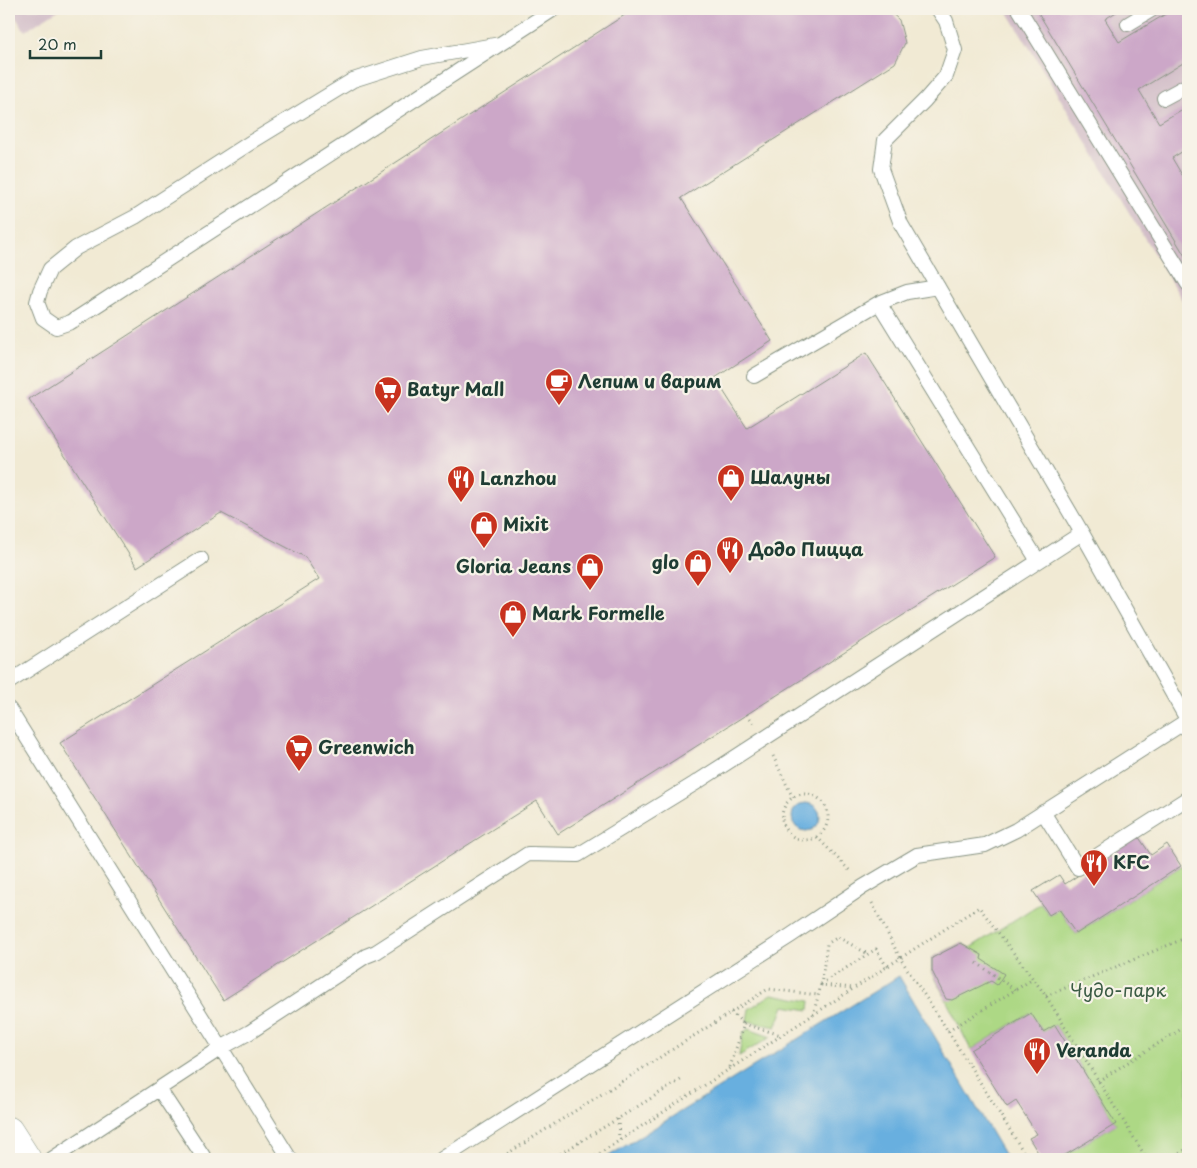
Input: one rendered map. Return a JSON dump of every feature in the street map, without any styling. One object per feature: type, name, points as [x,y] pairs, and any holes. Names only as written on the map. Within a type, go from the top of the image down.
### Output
[{"type":"street","points":[[9,1131],[28,1159]]},
{"type":"lane","points":[[500,44],[422,58],[353,80],[253,141],[135,217],[76,248],[50,269],[36,302],[43,318],[56,327],[71,322],[500,44],[554,9]]},
{"type":"lane","points":[[442,1159],[790,936],[863,887],[916,855],[985,845],[1016,830],[1188,720],[1082,533],[901,224],[881,169],[885,140],[946,76],[956,50],[946,21],[938,9]]},
{"type":"lane","points":[[1019,9],[1188,284]]},
{"type":"lane","points":[[1128,24],[1153,9]]},
{"type":"lane","points":[[1164,98],[1188,85]]},
{"type":"lane","points":[[754,376],[879,303],[907,292],[938,287]]},
{"type":"lane","points":[[879,303],[1038,561]]},
{"type":"lane","points":[[52,1159],[221,1048],[250,1032],[528,854],[578,855],[694,784],[1082,533]]},
{"type":"lane","points":[[9,682],[201,559]]},
{"type":"lane","points":[[9,709],[290,1159]]},
{"type":"lane","points":[[1043,812],[1078,868],[1188,798]]},
{"type":"lane","points":[[159,1089],[204,1159]]},
{"type":"path","points":[[770,750],[793,798]]},
{"type":"path","points":[[807,794],[820,799],[825,805],[828,819],[823,833],[810,840],[794,838],[784,826],[782,818],[783,810],[793,798],[807,794]]},
{"type":"path","points":[[817,837],[851,873]]},
{"type":"path","points":[[869,895],[900,958],[1028,1159]]},
{"type":"path","points":[[590,1159],[979,907],[1046,996],[1147,1159]]},
{"type":"path","points":[[813,1015],[821,985],[827,944],[838,937],[868,954]]},
{"type":"path","points":[[1046,996],[1188,937]]},
{"type":"path","points":[[821,985],[876,949],[888,967]]},
{"type":"path","points":[[977,963],[1015,990]]},
{"type":"path","points":[[948,1031],[1033,979]]},
{"type":"path","points":[[821,985],[853,988]]},
{"type":"path","points":[[500,1159],[768,989],[818,995]]},
{"type":"path","points":[[730,1012],[744,1024],[782,1035]]},
{"type":"path","points":[[729,1068],[744,1024]]},
{"type":"path","points":[[1098,1081],[1188,1025]]},
{"type":"path","points":[[552,1159],[684,1078]]},
{"type":"path","points":[[618,1118],[619,1141]]},
{"type":"path","points":[[1171,1159],[1188,1148]]},
{"type":"shaded area","points":[[10,9],[60,9],[25,31]]},
{"type":"shaded area","points":[[1006,9],[1188,9],[1188,310]]},
{"type":"green space","name":"Чудо-парк","points":[[1188,864],[1188,1159],[1059,1159],[1116,1124],[1055,1025],[1043,1032],[1030,1013],[971,1050],[932,971],[932,958],[961,943],[970,948],[1041,903],[1049,915],[1059,909],[1076,934],[1181,866]]},
{"type":"green space","points":[[772,994],[810,1001],[809,1010],[784,1006],[776,1027],[747,1021],[749,1009]]},
{"type":"green space","points":[[748,1029],[771,1037],[739,1056],[743,1033]]},
{"type":"water","points":[[806,803],[816,807],[820,817],[816,827],[806,831],[796,827],[792,817],[796,807]]},
{"type":"water","points":[[899,976],[1007,1159],[604,1159]]},
{"type":"building","name":"Batyr Mall","points":[[634,9],[887,9],[899,20],[905,43],[895,63],[681,198],[772,341],[715,378],[747,428],[866,353],[995,557],[558,834],[537,801],[223,1000],[60,743],[319,579],[305,557],[221,513],[137,567],[29,399]]},
{"type":"building","points":[[1036,9],[1121,9],[1105,19],[1119,42],[1174,9],[1188,9],[1188,60],[1139,90],[1159,123],[1188,106],[1188,148],[1172,158],[1188,185],[1188,261]]},
{"type":"building","name":"KFC","points":[[1138,836],[1151,855],[1167,844],[1181,866],[1076,934],[1059,909],[1049,915],[1033,891],[1059,875],[1065,884]]},
{"type":"building","points":[[961,943],[982,955],[981,959],[1004,974],[997,985],[991,981],[952,1000],[946,999],[932,971],[932,958]]},
{"type":"building","name":"Veranda","points":[[1031,1013],[1043,1032],[1055,1025],[1116,1124],[1059,1159],[1042,1159],[1029,1138],[1037,1134],[1016,1101],[1007,1107],[971,1050]]},
{"type":"place","name":"Лепим и варим","points":[[559,406]]},
{"type":"place","name":"Batyr Mall","points":[[388,414]]},
{"type":"place","name":"Шалуны","points":[[731,502]]},
{"type":"place","name":"Lanzhou","points":[[461,503]]},
{"type":"place","name":"Mixit","points":[[484,549]]},
{"type":"place","name":"Додо Пицца","points":[[730,574]]},
{"type":"place","name":"glo","points":[[698,587]]},
{"type":"place","name":"Gloria Jeans","points":[[590,591]]},
{"type":"place","name":"Mark Formelle","points":[[513,638]]},
{"type":"place","name":"Greenwich","points":[[299,772]]},
{"type":"place","name":"KFC","points":[[1094,887]]},
{"type":"place","name":"Veranda","points":[[1037,1075]]}]
